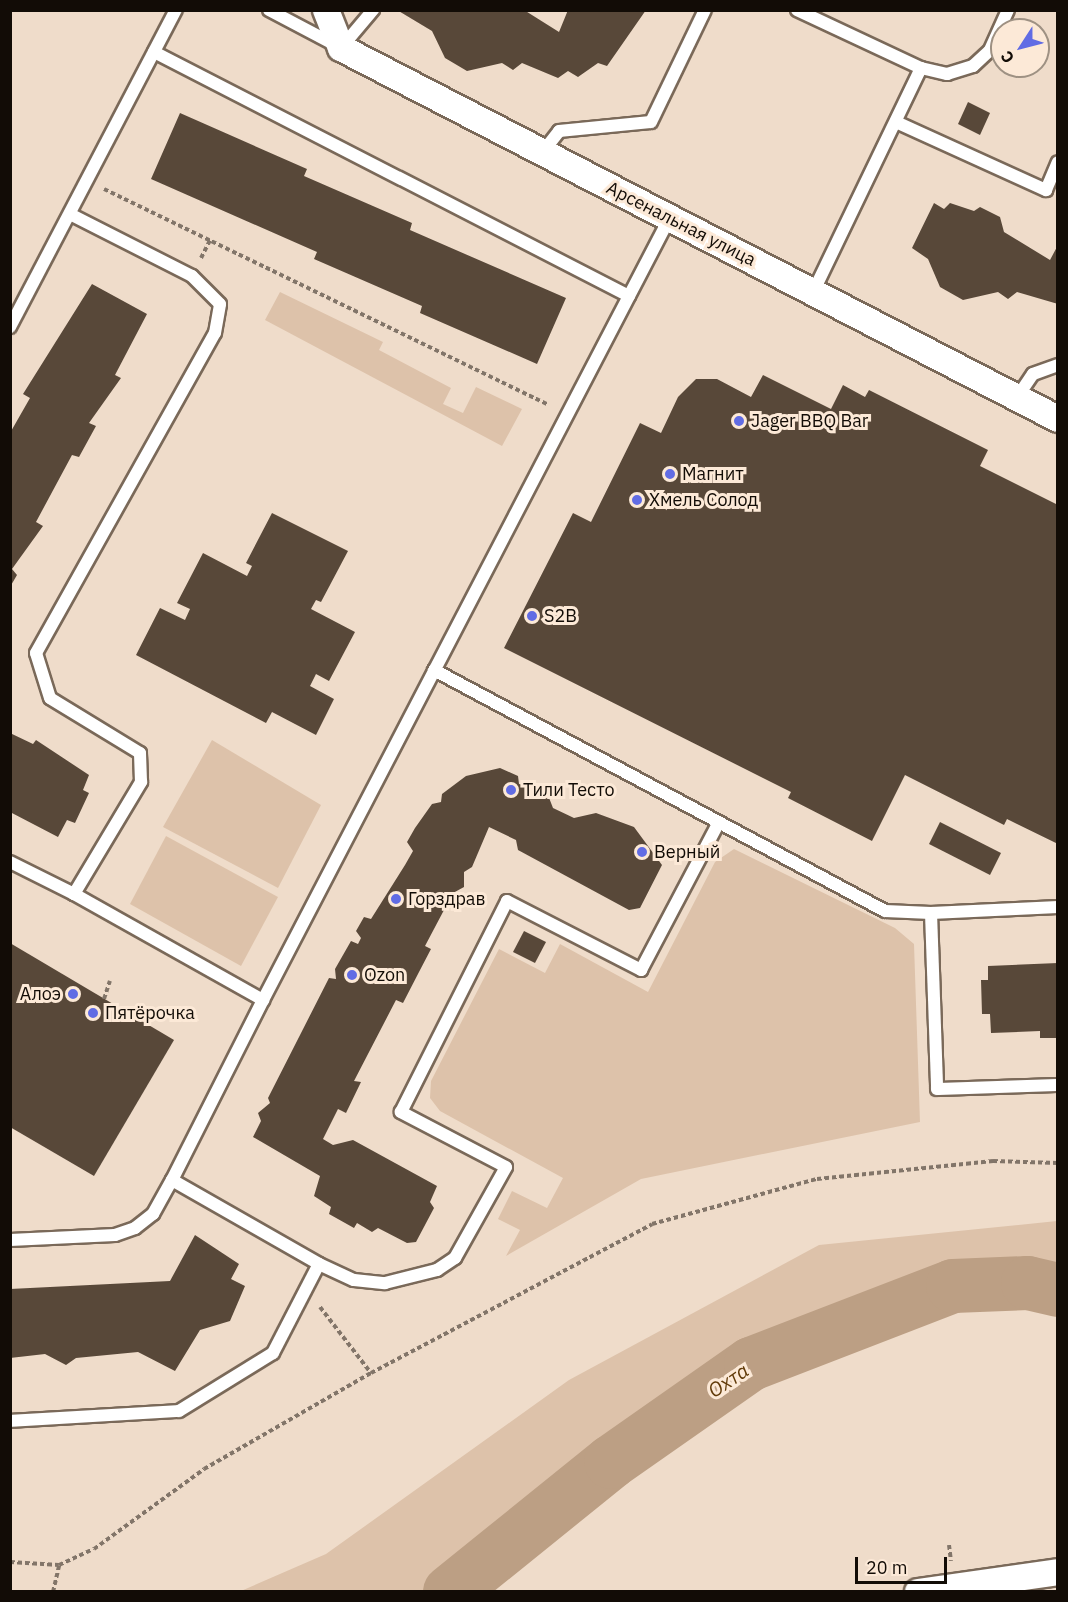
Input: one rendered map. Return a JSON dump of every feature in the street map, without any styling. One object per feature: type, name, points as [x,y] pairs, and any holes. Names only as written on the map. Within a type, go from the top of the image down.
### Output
[{"type":"street","points":[[326,10],[341,48]]},
{"type":"street","name":"Арсенальная улица","points":[[341,48],[1058,419]]},
{"type":"street","points":[[918,1592],[1006,1584],[1058,1572]]},
{"type":"lane","points":[[10,327],[176,10]]},
{"type":"lane","points":[[269,10],[341,48],[373,10]]},
{"type":"lane","points":[[543,153],[559,131],[651,122],[705,10]]},
{"type":"lane","points":[[796,10],[921,68],[947,74],[973,66],[990,50],[1008,10]]},
{"type":"lane","points":[[154,52],[628,296]]},
{"type":"lane","points":[[813,292],[921,68]]},
{"type":"lane","points":[[896,122],[1046,190],[1058,162]]},
{"type":"lane","points":[[70,214],[192,276],[220,304],[215,333],[36,652],[50,698],[140,753],[141,782],[74,894]]},
{"type":"lane","points":[[10,1240],[115,1235],[135,1228],[153,1214],[669,219]]},
{"type":"lane","points":[[1016,399],[1033,374],[1058,365]]},
{"type":"lane","points":[[434,670],[885,911],[931,913],[1058,907]]},
{"type":"lane","points":[[172,1180],[319,1264],[354,1280],[385,1283],[437,1270],[467,1242],[506,1167],[401,1112],[507,901],[641,970],[719,822]]},
{"type":"lane","points":[[10,862],[74,894],[263,1000]]},
{"type":"lane","points":[[931,913],[937,1089],[1058,1085]]},
{"type":"lane","points":[[10,1422],[179,1411],[273,1353],[319,1264]]},
{"type":"path","points":[[87,180],[567,414]]},
{"type":"path","points":[[104,999],[110,981]]},
{"type":"path","points":[[10,1562],[60,1564],[94,1549],[204,1469],[371,1373],[652,1224],[817,1179],[993,1161],[1058,1163]]},
{"type":"path","points":[[306,1289],[371,1373]]},
{"type":"path","points":[[53,1592],[60,1564]]},
{"type":"shaded area","points":[[280,292],[383,342],[379,350],[451,388],[443,404],[463,413],[476,387],[522,409],[502,446],[265,320]]},
{"type":"shaded area","points":[[212,740],[321,805],[278,888],[163,827]]},
{"type":"shaded area","points":[[166,836],[278,897],[241,966],[130,904]]},
{"type":"shaded area","points":[[734,849],[895,928],[914,944],[920,1122],[641,1179],[506,1256],[520,1230],[498,1219],[512,1191],[547,1208],[563,1178],[440,1111],[430,1098],[431,1081],[499,949],[545,973],[560,944],[648,992],[715,862]]},
{"type":"shaded area","points":[[1057,1221],[1057,1273],[956,1279],[745,1352],[579,1475],[436,1591],[241,1591],[326,1554],[569,1380],[819,1245]]},
{"type":"building","points":[[397,10],[524,10],[559,32],[568,10],[646,10],[607,66],[598,63],[578,77],[568,71],[558,78],[522,63],[513,70],[502,63],[467,71],[445,58],[432,31]]},
{"type":"building","points":[[968,102],[990,113],[980,135],[958,124]]},
{"type":"building","points":[[180,113],[307,169],[304,176],[412,223],[410,230],[566,298],[537,364],[420,313],[422,306],[314,259],[317,252],[151,179]]},
{"type":"building","points":[[934,203],[944,209],[950,203],[974,211],[980,207],[1000,217],[1004,232],[1050,260],[1058,245],[1058,304],[1017,292],[1008,299],[998,292],[963,300],[940,287],[928,259],[912,248]]},
{"type":"building","points":[[92,284],[147,314],[115,375],[121,378],[89,423],[96,426],[79,457],[72,455],[36,522],[43,526],[12,569],[17,575],[10,587],[10,433],[30,398],[23,394]]},
{"type":"building","points":[[763,375],[831,409],[843,385],[865,397],[869,390],[988,450],[980,466],[1058,505],[1058,844],[1007,819],[1004,825],[905,775],[872,841],[788,798],[791,792],[504,648],[573,513],[591,522],[640,423],[661,433],[678,397],[696,379],[717,379],[751,397]]},
{"type":"building","points":[[272,513],[348,551],[321,602],[316,600],[311,609],[355,632],[329,681],[316,674],[310,686],[334,699],[316,735],[272,712],[266,723],[136,655],[160,608],[185,620],[190,609],[177,603],[203,553],[247,576],[252,566],[246,563]]},
{"type":"building","points":[[10,733],[33,744],[36,740],[89,775],[83,790],[89,793],[75,823],[67,820],[58,837],[10,812]]},
{"type":"building","points":[[500,768],[518,776],[519,784],[546,790],[553,808],[574,818],[596,813],[634,827],[662,865],[640,908],[629,910],[518,850],[516,840],[489,827],[472,867],[464,872],[464,887],[453,893],[425,946],[431,949],[403,1003],[396,1000],[354,1081],[361,1082],[346,1113],[338,1109],[323,1139],[333,1145],[353,1140],[437,1186],[430,1202],[434,1208],[416,1242],[407,1243],[378,1228],[372,1232],[357,1223],[354,1228],[329,1214],[331,1207],[314,1196],[320,1176],[253,1137],[261,1121],[258,1113],[270,1103],[268,1098],[329,978],[336,979],[335,969],[351,941],[358,944],[361,938],[356,931],[364,917],[371,919],[413,851],[407,842],[415,828],[432,804],[441,802],[442,794],[466,776]]},
{"type":"building","points":[[940,822],[1001,853],[990,875],[929,844]]},
{"type":"building","points":[[524,931],[546,942],[535,963],[513,952]]},
{"type":"building","points":[[10,943],[174,1040],[94,1176],[10,1127]]},
{"type":"building","points":[[1058,963],[1058,1038],[1040,1038],[1040,1031],[991,1033],[990,1014],[982,1014],[981,980],[988,980],[988,966]]},
{"type":"building","points":[[195,1235],[239,1264],[231,1279],[245,1286],[230,1321],[200,1330],[175,1371],[138,1352],[76,1358],[66,1365],[45,1354],[10,1358],[10,1289],[170,1281]]},
{"type":"waterway","name":"Охта","points":[[450,1592],[611,1462],[751,1364],[953,1286],[1028,1283],[1058,1290]]},
{"type":"place","name":"Jager BBQ Bar","points":[[739,421]]},
{"type":"place","name":"Магнит","points":[[670,474]]},
{"type":"place","name":"Хмель Солод","points":[[637,500]]},
{"type":"place","name":"S2B","points":[[532,616]]},
{"type":"place","name":"Тили Тесто","points":[[511,790]]},
{"type":"place","name":"Верный","points":[[642,852]]},
{"type":"place","name":"Горздрав","points":[[396,899]]},
{"type":"place","name":"Ozon","points":[[352,975]]},
{"type":"place","name":"Алоэ","points":[[73,994]]},
{"type":"place","name":"Пятёрочка","points":[[93,1013]]}]
